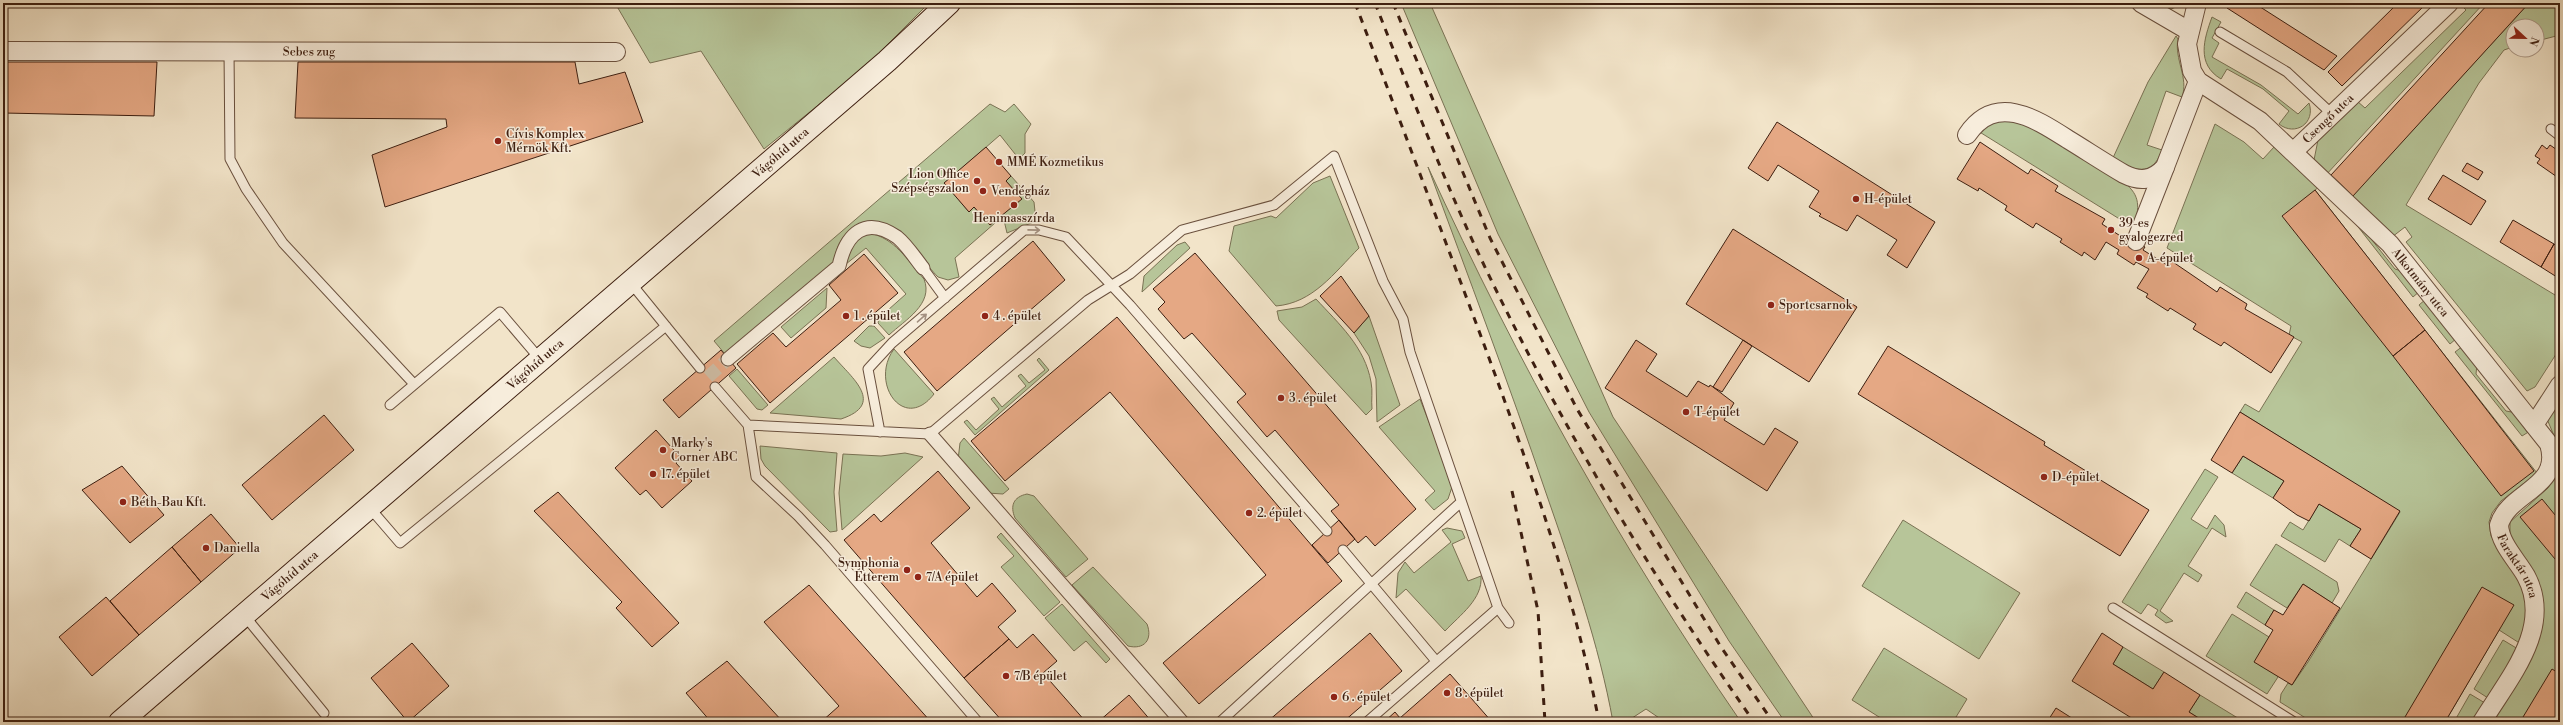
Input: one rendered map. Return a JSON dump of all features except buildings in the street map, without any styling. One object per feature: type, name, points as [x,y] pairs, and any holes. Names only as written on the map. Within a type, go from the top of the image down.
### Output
[{"type":"main road","name":"Vágóhíd utca","points":[[120,722],[887,61],[949,3]]},
{"type":"street","points":[[2141,3],[2189,31]]},
{"type":"street","points":[[2136,241],[2198,81],[2188,59],[2189,31],[2197,3]]},
{"type":"street","name":"Csengő utca","points":[[2198,81],[2250,114],[2294,151],[2449,3]]},
{"type":"street","name":"Sebes zug","points":[[3,51],[616,52]]},
{"type":"street","points":[[1967,135],[1981,119],[1999,112],[2014,112],[2038,121],[2132,178],[2146,180],[2160,173],[2165,167]]},
{"type":"street","name":"Alkotmány utca","points":[[2294,151],[2317,177],[2390,244],[2534,425]]},
{"type":"street","points":[[728,359],[839,266],[843,250],[848,239],[858,231],[869,227],[891,234],[898,238],[923,268]]},
{"type":"street","points":[[2534,425],[2560,385]]},
{"type":"street","name":"Faraktár utca","points":[[2482,722],[2528,645],[2534,625],[2534,600],[2529,583],[2503,541],[2499,525],[2505,512],[2544,479],[2553,462],[2550,448],[2534,425]]},
{"type":"street","points":[[930,434],[1182,722]]},
{"type":"lane","points":[[2220,32],[2287,72],[2332,114]]},
{"type":"lane","points":[[228,51],[230,159],[246,189],[283,243],[414,384]]},
{"type":"lane","points":[[2551,130],[2560,136]]},
{"type":"lane","points":[[748,426],[930,434],[1088,300],[1130,274],[1182,230],[1274,205],[1334,156],[1383,281],[1403,319],[1410,352],[1461,502],[1498,608],[1509,623]]},
{"type":"lane","points":[[880,432],[868,369],[892,343],[1024,230],[1039,230],[1066,237],[1111,285],[1327,531]]},
{"type":"lane","points":[[923,268],[945,298]]},
{"type":"lane","points":[[630,282],[700,368]]},
{"type":"lane","points":[[390,405],[500,312],[540,359]]},
{"type":"lane","points":[[369,507],[400,543],[666,326]]},
{"type":"lane","points":[[715,387],[748,426],[756,477],[798,516],[825,545],[978,722]]},
{"type":"lane","points":[[1220,722],[1461,502]]},
{"type":"lane","points":[[1343,550],[1372,582],[1436,661]]},
{"type":"lane","points":[[1366,722],[1498,608]]},
{"type":"lane","points":[[2113,608],[2294,722]]},
{"type":"lane","points":[[244,615],[324,713]]},
{"type":"green space","points":[[615,3],[929,3],[864,68],[764,149],[701,51],[650,63]]},
{"type":"green space","points":[[1401,3],[1430,3],[1613,417],[1816,722],[1785,722],[1729,641],[1589,412],[1498,234]]},
{"type":"green space","points":[[2156,3],[2186,3],[2171,9]]},
{"type":"green space","points":[[2459,3],[2484,3],[2325,176],[2314,160],[2318,140],[2357,101],[2365,108],[2466,10]]},
{"type":"green space","points":[[2529,3],[2560,3],[2560,35],[2545,39],[2545,18],[2515,18]]},
{"type":"green space","points":[[2212,17],[2221,22],[2212,38],[2219,43],[2212,57],[2261,85],[2298,114],[2309,103],[2310,117],[2303,126],[2291,129],[2285,128],[2279,124],[2289,111],[2263,89],[2227,69],[2221,79],[2213,73],[2205,59],[2204,51]]},
{"type":"green space","points":[[2505,29],[2505,50],[2479,83],[2406,205],[2560,298],[2560,348],[2535,387],[2527,391],[2406,242],[2412,237],[2405,227],[2392,237],[2329,178],[2331,175],[2353,195]]},
{"type":"green space","points":[[2176,36],[2178,39],[2177,46],[2183,76],[2184,90],[2182,97],[2166,91],[2147,145],[2162,150],[2158,159],[2153,165],[2141,169],[2127,166],[2112,160],[2148,82]]},
{"type":"green space","points":[[990,104],[1005,112],[1014,104],[1031,124],[1025,134],[1025,153],[1019,159],[1000,135],[945,183],[969,212],[974,207],[990,225],[1021,199],[1006,181],[1011,176],[1034,202],[1036,221],[1007,233],[1003,216],[955,258],[959,277],[948,280],[938,277],[911,245],[891,227],[879,222],[866,223],[852,229],[845,235],[837,248],[835,262],[725,354],[714,341]]},
{"type":"green space","points":[[1996,120],[2022,121],[2127,185],[2135,195],[2138,205],[2134,228],[1978,131]]},
{"type":"green space","points":[[2215,124],[2244,142],[2263,159],[2274,147],[2319,187],[2315,190],[2537,473],[2501,501],[2492,513],[2489,522],[2491,536],[2520,578],[2529,601],[2521,644],[2499,630],[2445,722],[2312,722],[2280,702],[2281,694],[2288,683],[2292,685],[2308,662],[2400,512],[2240,412],[2245,404],[2259,412],[2302,342],[2289,335],[2291,326],[2167,248]]},
{"type":"green space","points":[[1428,167],[1498,312],[1572,452],[1653,588],[1741,722],[1665,722],[1646,709],[1626,722],[1613,722],[1593,635],[1565,549],[1503,371]]},
{"type":"green space","points":[[1330,176],[1359,248],[1332,277],[1312,293],[1289,304],[1276,306],[1229,251],[1234,226],[1271,216],[1276,218],[1313,183]]},
{"type":"green space","points":[[2348,214],[2360,225],[2395,269],[2405,272],[2420,291],[2413,297]]},
{"type":"green space","points":[[869,233],[886,240],[900,251],[924,279],[926,288],[922,304],[910,317],[889,335],[878,323],[879,318],[906,294],[866,248],[846,264],[853,245],[864,235]]},
{"type":"green space","points":[[1185,242],[1190,248],[1142,292],[1144,276],[1177,245]]},
{"type":"green space","points":[[827,288],[826,308],[791,338],[781,327]]},
{"type":"green space","points":[[1316,299],[1350,337],[1368,369],[1372,389],[1372,409],[1366,415],[1279,320],[1277,311],[1302,307]]},
{"type":"green space","points":[[2426,299],[2457,338],[2450,344],[2419,305]]},
{"type":"green space","points":[[1369,316],[1400,405],[1377,422],[1376,379],[1369,356],[1354,333]]},
{"type":"green space","points":[[869,326],[874,326],[885,338],[870,348],[861,346],[854,341]]},
{"type":"green space","points":[[2463,346],[2477,364],[2476,374],[2506,411],[2517,413],[2530,431],[2522,436],[2455,352]]},
{"type":"green space","points":[[894,349],[934,394],[923,405],[912,408],[902,406],[893,399],[885,376],[887,362]]},
{"type":"green space","points":[[834,357],[849,373],[861,390],[863,398],[861,406],[854,413],[841,419],[770,413]]},
{"type":"green space","points":[[1039,358],[1049,370],[975,435],[964,422],[967,420],[976,430],[999,409],[991,399],[994,397],[1002,407],[1026,386],[1018,376],[1021,374],[1029,383],[1045,370],[1037,360]]},
{"type":"green space","points":[[737,369],[768,405],[762,410],[757,409],[729,376]]},
{"type":"green space","points":[[2560,396],[2560,450],[2547,419]]},
{"type":"green space","points":[[1420,399],[1453,484],[1448,499],[1434,510],[1425,500],[1435,491],[1379,427]]},
{"type":"green space","points":[[964,438],[1009,489],[1003,494],[987,493],[958,460],[960,443]]},
{"type":"green space","points":[[760,446],[837,453],[834,492],[837,531],[830,532],[765,466],[761,459]]},
{"type":"green space","points":[[905,453],[923,457],[842,530],[839,493],[843,454],[881,456]]},
{"type":"green space","points":[[2243,456],[2284,481],[2273,498],[2232,473]]},
{"type":"green space","points":[[2205,469],[2218,477],[2191,519],[2207,529],[2215,515],[2224,525],[2226,537],[2212,528],[2188,566],[2202,575],[2198,582],[2184,573],[2160,611],[2173,621],[2166,623],[2155,615],[2158,610],[2148,604],[2141,614],[2122,602]]},
{"type":"green space","points":[[2560,469],[2560,722],[2491,722],[2538,634],[2510,537],[2510,522],[2548,488]]},
{"type":"green space","points":[[1027,494],[1034,496],[1088,559],[1066,577],[1015,518],[1013,510],[1014,503],[1019,497]]},
{"type":"green space","points":[[2319,504],[2361,529],[2350,546],[2339,539],[2325,562],[2281,536],[2290,522],[2303,530]]},
{"type":"green space","points":[[1903,520],[2020,593],[1979,659],[1862,586]]},
{"type":"green space","points":[[1447,528],[1462,531],[1465,538],[1452,544],[1468,581],[1481,576],[1481,584],[1474,599],[1464,613],[1445,631],[1406,589],[1396,598],[1398,573],[1405,562],[1414,573],[1451,542],[1442,530]]},
{"type":"green space","points":[[1001,533],[1060,602],[1044,616],[1001,567],[1014,556],[997,537]]},
{"type":"green space","points":[[2276,544],[2337,582],[2339,591],[2332,603],[2303,584],[2287,608],[2250,585]]},
{"type":"green space","points":[[1093,567],[1147,624],[1149,635],[1148,639],[1143,645],[1134,647],[1128,646],[1072,585]]},
{"type":"green space","points":[[2246,592],[2274,610],[2265,625],[2237,607]]},
{"type":"green space","points":[[1062,604],[1110,659],[1106,663],[1086,641],[1074,651],[1045,618]]},
{"type":"green space","points":[[2232,614],[2269,637],[2278,677],[2267,694],[2206,656]]},
{"type":"green space","points":[[2503,640],[2518,649],[2488,698],[2474,689]]},
{"type":"green space","points":[[2123,647],[2164,672],[2153,689],[2113,664]]},
{"type":"green space","points":[[1884,648],[1967,699],[1953,722],[1887,722],[1852,700]]},
{"type":"green space","points":[[2470,694],[2485,703],[2473,722],[2454,722]]},
{"type":"green space","points":[[2200,695],[2241,720],[2240,722],[2205,722],[2189,712]]},
{"type":"tunnel","points":[[708,377],[728,359]]},
{"type":"railway","points":[[1355,3],[1482,339],[1533,481],[1577,624],[1599,722]]},
{"type":"railway","points":[[1375,3],[1461,216],[1536,369],[1569,430],[1640,549],[1677,608],[1754,722]]},
{"type":"railway","points":[[1393,3],[1490,238],[1577,409],[1721,647],[1773,722]]},
{"type":"railway","points":[[1512,491],[1538,611],[1545,722]]},
{"type":"place","name":"Cívis Komplex Mérnök Kft.","points":[[498,141]]},
{"type":"place","name":"MMÉ Kozmetikus","points":[[999,162]]},
{"type":"place","name":"Lion Office Szépségszalon","points":[[977,181]]},
{"type":"place","name":"Vendégház","points":[[983,191]]},
{"type":"place","name":"H-épület","points":[[1856,199]]},
{"type":"place","name":"Henimasszírda","points":[[1014,205]]},
{"type":"place","name":"39-es gyalogezred","points":[[2111,230]]},
{"type":"place","name":"A-épület","points":[[2139,258]]},
{"type":"place","name":"Sportcsarnok","points":[[1771,305]]},
{"type":"place","name":"1 . épület","points":[[846,316]]},
{"type":"place","name":"4 . épület","points":[[985,316]]},
{"type":"place","name":"3 . épület","points":[[1281,398]]},
{"type":"place","name":"T-épület","points":[[1686,412]]},
{"type":"place","name":"Marky's Corner ABC","points":[[663,450]]},
{"type":"place","name":"17. épület","points":[[653,474]]},
{"type":"place","name":"D-épület","points":[[2044,477]]},
{"type":"place","name":"Béth-Bau Kft.","points":[[123,502]]},
{"type":"place","name":"2. épület","points":[[1249,513]]},
{"type":"place","name":"Daniella","points":[[206,548]]},
{"type":"place","name":"Symphonia Étterem","points":[[907,570]]},
{"type":"place","name":"7/A épület","points":[[918,577]]},
{"type":"place","name":"7/B épület","points":[[1006,676]]},
{"type":"place","name":"8 . épület","points":[[1447,693]]},
{"type":"place","name":"6 . épület","points":[[1334,697]]}]
